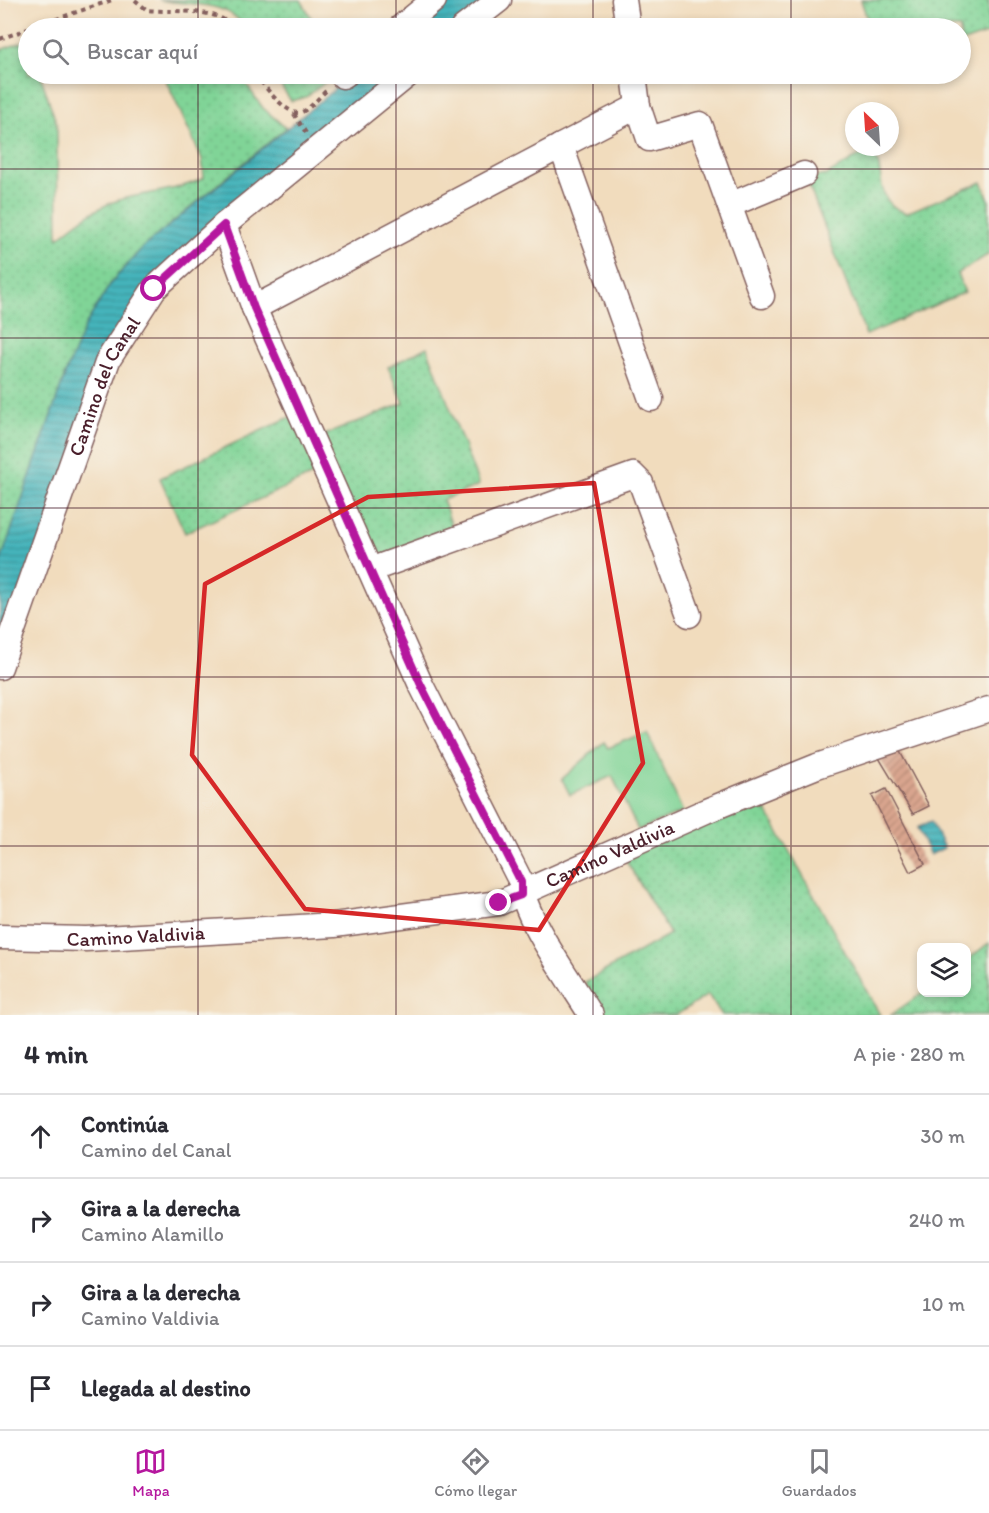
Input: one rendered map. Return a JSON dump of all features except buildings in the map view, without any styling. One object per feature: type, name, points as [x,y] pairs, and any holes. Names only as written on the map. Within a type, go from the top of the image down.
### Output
[{"type":"street","points":[[412,18],[435,0]]},
{"type":"street","points":[[476,18],[499,0]]},
{"type":"street","points":[[624,0],[627,18]]},
{"type":"street","name":"Camino del Canal","points":[[0,666],[108,360],[154,289],[224,225],[397,84]]},
{"type":"street","points":[[635,84],[638,106],[650,139],[700,124],[762,296]]},
{"type":"street","points":[[254,308],[638,106]]},
{"type":"street","points":[[561,146],[651,399]]},
{"type":"street","points":[[729,206],[804,174]]},
{"type":"street","points":[[224,225],[254,308],[420,683],[521,882],[521,895],[591,1015]]},
{"type":"street","points":[[370,570],[633,475],[641,483],[689,615]]},
{"type":"street","name":"Camino Valdivia","points":[[0,937],[86,939],[334,925],[499,903],[706,811],[811,768],[989,709]]},
{"type":"path","points":[[60,18],[112,0]]},
{"type":"path","points":[[135,0],[147,10],[207,12],[218,18]]},
{"type":"path","points":[[0,39],[18,33]]},
{"type":"path","points":[[264,84],[287,110],[294,114],[302,112],[334,84]]},
{"type":"highlighted area","points":[[594,483],[643,763],[539,930],[305,909],[192,755],[205,584],[368,497]]},
{"type":"green space","points":[[159,0],[301,0],[311,18],[236,18],[218,8]]},
{"type":"green space","points":[[861,0],[989,0],[989,33],[971,39],[971,18],[867,18]]},
{"type":"green space","points":[[18,44],[18,84],[43,84],[57,125],[58,238],[88,215],[113,202],[174,189],[204,178],[202,159],[168,84],[246,84],[263,108],[286,128],[143,247],[111,283],[86,324],[66,372],[0,563],[0,50]]},
{"type":"green space","points":[[280,84],[323,84],[306,97],[291,101]]},
{"type":"green space","points":[[859,156],[873,156],[878,164],[883,191],[887,199],[894,207],[906,213],[982,182],[989,200],[989,254],[957,274],[965,292],[866,335],[806,178],[827,175]]},
{"type":"green space","points":[[427,347],[479,485],[443,500],[454,533],[375,560],[320,437],[404,403],[388,367]]},
{"type":"green space","points":[[292,416],[317,473],[185,533],[160,478]]},
{"type":"green space","points":[[647,732],[683,812],[638,830],[612,776],[570,795],[562,779],[604,742],[608,748]]},
{"type":"green space","points":[[758,795],[880,1015],[722,1015],[708,995],[676,1015],[603,1015],[585,982],[670,934],[622,854]]},
{"type":"green space","points":[[989,943],[989,1015],[891,1015],[917,997],[971,997],[971,957]]},
{"type":"water","points":[[443,0],[488,0],[466,18],[420,18]]},
{"type":"water","points":[[341,84],[385,84],[143,294],[0,647],[0,563],[66,372],[86,324],[111,283],[143,247]]},
{"type":"water","points":[[931,822],[944,848],[930,855],[917,828]]},
{"type":"route","points":[[154,289],[224,225],[254,308],[420,683],[521,882],[521,895],[499,903]]}]
